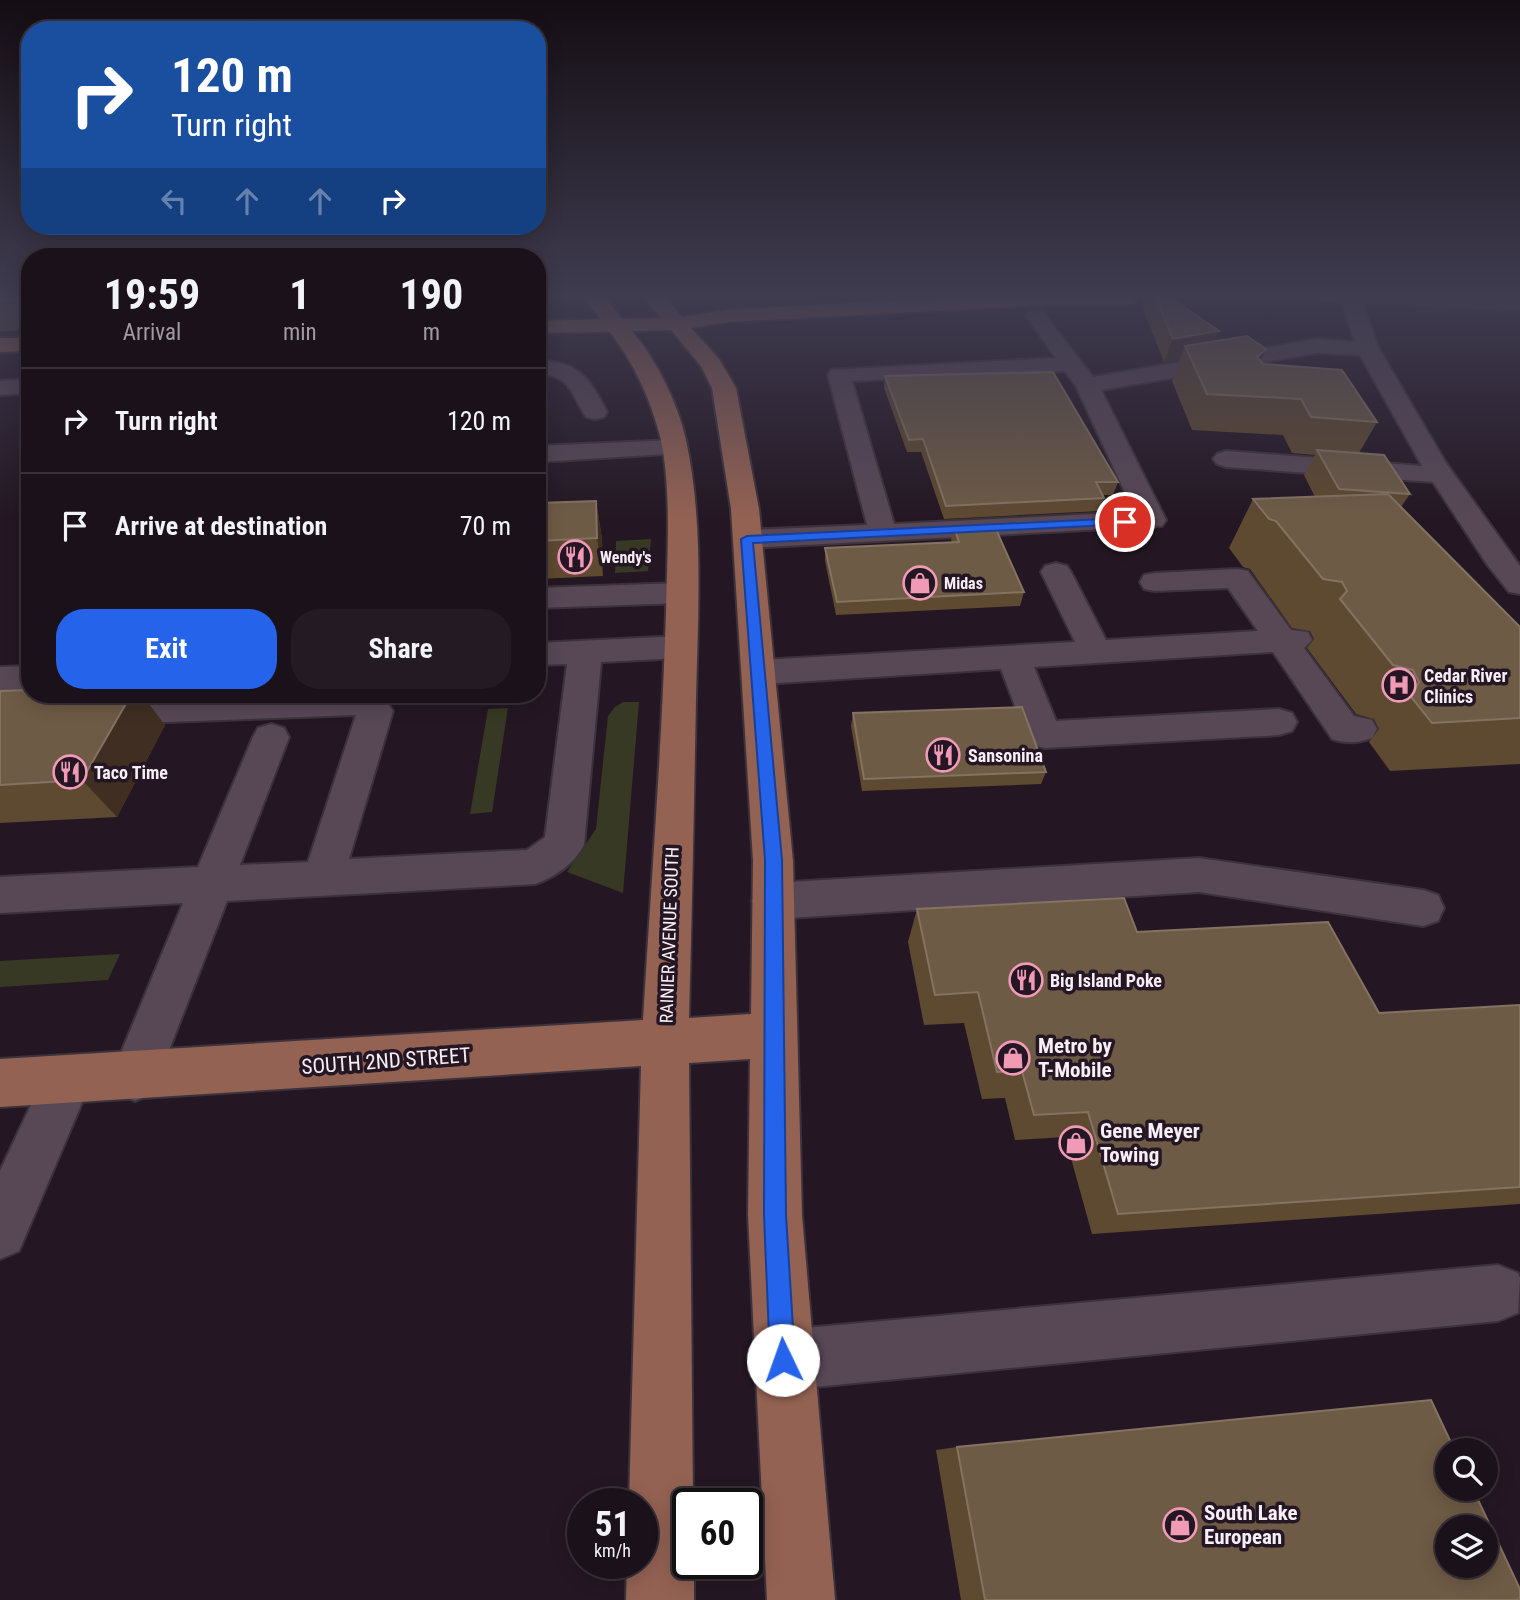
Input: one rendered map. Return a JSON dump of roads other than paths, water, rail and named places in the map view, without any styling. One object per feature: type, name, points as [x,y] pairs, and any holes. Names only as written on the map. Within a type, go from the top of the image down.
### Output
[{"type":"main road","name":"RAINIER AVENUE SOUTH","points":[[646,369],[662,404],[674,448],[682,520],[681,647],[665,1043],[660,1600]]},
{"type":"main road","points":[[714,369],[724,388],[745,509],[760,673],[773,860],[775,1215],[801,1600]]},
{"type":"main road","name":"SOUTH 2ND STREET","points":[[0,1083],[135,1077],[773,1035]]},
{"type":"street","points":[[547,369],[567,372],[577,378],[595,412]]},
{"type":"street","points":[[747,539],[1152,520],[1076,369]]},
{"type":"street","points":[[883,533],[839,375],[1080,375],[1132,369]]},
{"type":"street","points":[[1375,369],[1386,399],[1496,556],[1520,585]]},
{"type":"street","points":[[0,388],[21,387]]},
{"type":"street","points":[[546,454],[674,448]]},
{"type":"street","points":[[1226,459],[1441,475]]},
{"type":"street","points":[[1056,572],[1096,652]]},
{"type":"street","points":[[1155,582],[1244,578],[1289,641],[1345,730],[1359,729]]},
{"type":"street","points":[[546,584],[680,588]]},
{"type":"street","points":[[546,597],[680,588]]},
{"type":"street","points":[[760,673],[1289,641]]},
{"type":"street","points":[[546,653],[681,647]]},
{"type":"street","points":[[0,895],[534,867],[564,845],[585,651]]},
{"type":"street","points":[[1013,657],[1044,735],[1279,722]]},
{"type":"street","points":[[0,725],[23,715],[314,703]]},
{"type":"street","points":[[323,878],[375,711],[365,703]]},
{"type":"street","points":[[135,1077],[271,737]]},
{"type":"street","points":[[773,901],[1199,875],[1423,908]]},
{"type":"street","points":[[0,1232],[68,1079]]},
{"type":"street","points":[[783,1360],[1498,1293]]},
{"type":"place","name":"Wendy's","points":[[575,557]]},
{"type":"place","name":"Midas","points":[[920,583]]},
{"type":"place","name":"Cedar River Clinics","points":[[1399,685]]},
{"type":"place","name":"Sansonina","points":[[943,755]]},
{"type":"place","name":"Taco Time","points":[[70,772]]},
{"type":"place","name":"Big Island Poke","points":[[1026,980]]},
{"type":"place","name":"Metro by T-Mobile","points":[[1013,1058]]},
{"type":"place","name":"Gene Meyer Towing","points":[[1076,1143]]},
{"type":"place","name":"South Lake European","points":[[1180,1525]]}]
